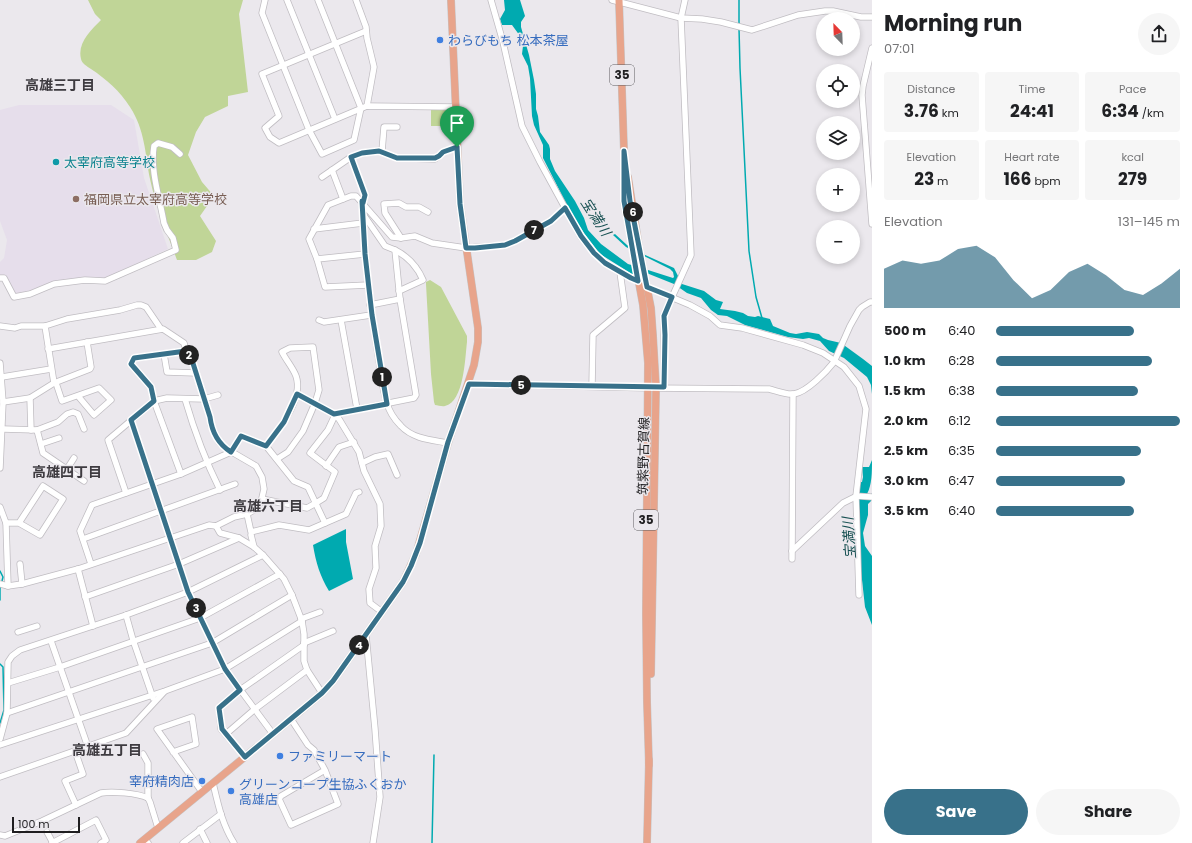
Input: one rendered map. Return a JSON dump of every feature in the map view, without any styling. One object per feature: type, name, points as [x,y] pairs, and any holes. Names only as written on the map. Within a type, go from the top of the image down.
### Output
[{"type":"main road","points":[[146,842],[158,828],[322,693],[333,681],[403,582],[416,554],[448,442],[469,384],[478,342],[478,328],[460,204],[451,0]]},
{"type":"main road","name":"筑紫野古賀線","points":[[617,1],[624,151],[624,201],[635,246],[640,278],[648,363],[652,388]]},
{"type":"main road","name":"筑紫野古賀線","points":[[640,278],[647,287],[653,336],[646,614],[649,765],[647,843]]},
{"type":"street","points":[[265,0],[262,13],[309,130],[322,154],[354,140],[361,108],[318,0]]},
{"type":"street","points":[[287,0],[335,119]]},
{"type":"street","points":[[356,0],[366,27],[374,67],[367,106]]},
{"type":"street","points":[[491,0],[503,42],[522,126],[565,208],[581,236],[594,253],[605,263],[631,278],[640,278]]},
{"type":"street","points":[[664,387],[664,316],[691,255],[681,18],[685,0]]},
{"type":"street","points":[[617,1],[681,18],[721,22],[752,30],[798,14],[834,11],[861,17],[872,16]]},
{"type":"street","points":[[366,31],[262,74],[279,116],[265,128],[270,137],[279,143],[367,106],[455,107]]},
{"type":"street","points":[[872,48],[862,86],[867,129],[872,224]]},
{"type":"street","points":[[382,151],[384,127],[397,127]]},
{"type":"street","points":[[0,278],[4,278],[14,296],[30,294],[54,284],[85,280],[105,281],[176,250],[173,238],[164,223],[154,172],[154,146],[158,143],[172,148],[180,154]]},
{"type":"street","points":[[322,177],[351,157],[362,153],[382,151],[397,158],[435,158],[443,152],[457,147]]},
{"type":"street","points":[[351,157],[365,195],[362,202],[362,214],[370,305],[387,404],[396,421],[408,432],[421,438],[448,442]]},
{"type":"street","points":[[332,170],[343,199]]},
{"type":"street","points":[[368,285],[325,287],[317,259],[309,239],[328,205],[354,195],[362,202],[392,237],[401,238],[416,236],[432,243],[466,248],[505,245],[515,241],[551,221],[565,208]]},
{"type":"street","points":[[401,238],[385,213],[384,204],[400,203],[406,207],[419,207],[428,212]]},
{"type":"street","points":[[362,214],[385,246],[405,254],[419,270],[423,280],[399,291]]},
{"type":"street","points":[[314,229],[363,223]]},
{"type":"street","points":[[335,414],[414,398],[416,395],[400,299],[395,250]]},
{"type":"street","points":[[317,259],[365,254]]},
{"type":"street","points":[[592,386],[593,335],[625,308],[620,272]]},
{"type":"street","points":[[647,287],[673,296],[710,316],[720,325],[742,328],[803,345],[823,353],[844,367],[859,386],[866,409],[857,496],[859,595]]},
{"type":"street","points":[[370,305],[400,299]]},
{"type":"street","points":[[469,384],[769,389],[793,394],[808,386],[835,360],[850,330],[850,326],[862,307],[872,302]]},
{"type":"street","points":[[0,326],[15,328],[21,326],[45,326],[67,319],[141,305],[146,307],[161,329]]},
{"type":"street","points":[[319,320],[324,322],[372,315]]},
{"type":"street","points":[[342,320],[357,409]]},
{"type":"street","points":[[45,326],[51,369],[62,401],[99,388],[111,400],[94,415],[78,396]]},
{"type":"street","points":[[0,584],[8,586],[22,584],[78,569],[209,525],[216,526],[234,517],[247,514],[257,508],[262,499],[264,485],[261,473],[256,466],[223,446],[216,436],[211,425],[210,417],[191,357],[186,351],[184,343],[161,329],[48,348]]},
{"type":"street","points":[[3,402],[30,398],[55,383],[90,369],[87,342]]},
{"type":"street","points":[[266,446],[284,422],[297,394],[296,376],[282,352],[290,348],[313,346],[319,390],[315,403],[303,431],[288,452],[277,459]]},
{"type":"street","points":[[181,474],[154,401],[151,387],[131,364],[134,358],[186,351]]},
{"type":"street","points":[[164,354],[167,372],[196,373]]},
{"type":"street","points":[[0,363],[3,402],[3,429],[0,468]]},
{"type":"street","points":[[2,377],[51,369]]},
{"type":"street","points":[[297,394],[335,414],[354,442],[359,452],[364,471],[380,504],[381,526],[375,546],[376,568],[369,589],[370,603],[382,612]]},
{"type":"street","points":[[792,559],[793,394]]},
{"type":"street","points":[[126,493],[108,440],[154,401],[167,398],[204,399],[218,395]]},
{"type":"street","points":[[30,398],[34,430],[41,444],[43,453],[84,481]]},
{"type":"street","points":[[185,399],[194,430],[220,490]]},
{"type":"street","points":[[3,429],[34,430],[58,422],[67,414],[73,412],[78,414],[84,429]]},
{"type":"street","points":[[262,499],[307,508],[324,498],[335,472],[310,453],[328,430],[335,414]]},
{"type":"street","points":[[131,420],[188,592],[225,669],[273,734]]},
{"type":"street","points":[[91,564],[80,531],[92,505],[181,474],[231,452],[241,436],[266,446],[294,480],[308,487],[325,523]]},
{"type":"street","points":[[41,444],[59,438]]},
{"type":"street","points":[[326,466],[338,447],[354,442]]},
{"type":"street","points":[[362,463],[375,456],[388,454],[397,476]]},
{"type":"street","points":[[67,469],[74,458]]},
{"type":"street","points":[[83,539],[235,484]]},
{"type":"street","points":[[6,523],[19,523],[40,534],[63,499],[43,486],[19,523]]},
{"type":"street","points":[[247,514],[250,532],[279,525],[309,530],[346,514],[356,493],[359,492]]},
{"type":"street","points":[[792,551],[843,503],[857,496],[872,497]]},
{"type":"street","points":[[0,507],[6,523],[8,586]]},
{"type":"street","points":[[216,526],[220,533],[239,538],[254,547],[280,574],[287,584],[301,620],[304,644],[303,659],[307,670],[322,693]]},
{"type":"street","points":[[251,535],[254,547]]},
{"type":"street","points":[[85,597],[179,564],[239,538]]},
{"type":"street","points":[[0,739],[7,713],[8,662],[12,656],[20,650],[126,615],[188,592],[263,555]]},
{"type":"street","points":[[20,564],[22,584]]},
{"type":"street","points":[[78,569],[93,626]]},
{"type":"street","points":[[8,683],[200,618],[280,574]]},
{"type":"street","points":[[7,713],[212,643],[292,596]]},
{"type":"street","points":[[0,745],[78,720],[225,669],[301,620],[320,612]]},
{"type":"street","points":[[126,615],[154,702]]},
{"type":"street","points":[[18,632],[37,626]]},
{"type":"street","points":[[245,757],[222,729],[219,708],[240,690],[304,644],[333,631]]},
{"type":"street","points":[[366,635],[380,797],[373,843]]},
{"type":"street","points":[[51,640],[88,747]]},
{"type":"street","points":[[226,734],[307,670]]},
{"type":"street","points":[[0,777],[126,733],[165,690]]},
{"type":"street","points":[[173,752],[196,744],[192,717],[157,729],[173,752],[202,792]]},
{"type":"street","points":[[291,719],[308,745],[314,750],[325,770],[338,804],[291,825],[279,798],[325,770]]},
{"type":"street","points":[[75,751],[83,774],[65,781],[76,805]]},
{"type":"street","points":[[142,754],[148,763],[148,798],[158,828]]},
{"type":"street","points":[[213,783],[226,831],[234,843]]},
{"type":"street","points":[[0,835],[4,836],[42,821],[101,793],[111,791],[148,798]]},
{"type":"street","points":[[183,843],[221,814]]},
{"type":"street","points":[[47,832],[52,843],[96,820],[106,840],[101,843]]},
{"type":"street","points":[[200,830],[207,843]]},
{"type":"shaded area","name":"福岡県立太宰府高等学校","points":[[19,105],[111,105],[134,120],[144,178],[168,249],[104,279],[89,277],[53,282],[32,292],[15,295],[0,276],[0,262],[4,258],[7,240],[0,221],[0,110]]},
{"type":"green space","points":[[88,0],[243,0],[239,14],[248,92],[228,96],[228,106],[205,117],[196,132],[188,155],[202,182],[214,196],[200,216],[216,241],[212,252],[196,260],[177,260],[155,200],[142,133],[135,116],[126,101],[117,91],[82,61],[80,53],[83,42],[101,20],[95,14]]},
{"type":"green space","points":[[431,108],[448,108],[450,111],[450,126],[431,126]]},
{"type":"green space","points":[[430,280],[441,287],[467,336],[464,368],[460,388],[456,397],[451,403],[444,406],[435,405],[434,402],[426,284],[426,282]]},
{"type":"water","points":[[504,0],[520,0],[525,16],[521,22],[521,27],[534,80],[536,109],[540,132],[549,145],[550,159],[555,171],[575,201],[584,218],[588,230],[601,244],[628,264],[673,278],[674,277],[673,272],[670,269],[626,247],[613,235],[615,234],[627,245],[674,268],[682,284],[704,291],[716,300],[723,302],[720,309],[743,313],[748,316],[758,316],[770,319],[773,326],[790,333],[796,334],[807,332],[819,334],[823,338],[841,343],[872,366],[872,394],[871,385],[867,377],[844,358],[829,351],[820,341],[809,338],[803,339],[788,337],[745,325],[727,316],[718,315],[711,310],[701,298],[687,293],[674,284],[649,274],[632,274],[600,254],[570,211],[543,158],[543,145],[534,125],[532,116],[530,78],[528,66],[522,54],[523,46],[520,36],[512,25],[502,25],[500,19],[505,10]]},
{"type":"water","points":[[872,460],[871,482],[867,494],[869,500],[872,493],[871,501],[868,504],[868,515],[863,533],[865,546],[872,556],[872,625],[865,607],[861,577],[858,503],[860,482],[862,482],[863,477],[862,467],[869,467]]},
{"type":"water","points":[[346,529],[346,542],[353,579],[329,591],[319,569],[313,545]]},
{"type":"waterway","points":[[739,0],[739,24]]},
{"type":"waterway","points":[[739,28],[749,251],[756,297],[762,318]]},
{"type":"waterway","points":[[0,571],[3,577],[2,581]]},
{"type":"waterway","points":[[0,587],[0,600]]},
{"type":"waterway","points":[[0,664],[3,667],[4,710],[0,723]]},
{"type":"waterway","points":[[432,843],[434,755]]},
{"type":"place","name":"わらびもち 松本茶屋","points":[[440,40]]},
{"type":"place","name":"太宰府高等学校","points":[[56,162]]},
{"type":"place","name":"福岡県立太宰府高等学校","points":[[76,199]]},
{"type":"place","name":"ファミリーマート","points":[[280,756]]},
{"type":"place","name":"宰府精肉店","points":[[202,781]]},
{"type":"place","name":"グリーンコープ生協ふくおか 高雄店","points":[[231,791]]},
{"type":"district","name":"高雄三丁目","points":[[60,85]]},
{"type":"district","name":"高雄四丁目","points":[[67,472]]},
{"type":"district","name":"高雄六丁目","points":[[268,506]]},
{"type":"district","name":"高雄五丁目","points":[[107,750]]},
{"type":"route","points":[[457,147],[458,182],[466,248],[505,245],[515,241],[551,221],[565,208],[581,236],[594,253],[605,263],[638,281],[624,201],[624,151],[630,201],[647,287],[672,297],[664,316],[664,387],[648,388],[469,384],[448,442],[416,554],[403,582],[333,681],[322,693],[245,757],[222,729],[219,708],[240,690],[225,669],[188,592],[131,420],[154,401],[151,387],[131,364],[134,358],[186,351],[191,357],[210,417],[211,425],[219,442],[231,452],[241,436],[266,446],[284,422],[297,394],[334,414],[387,404],[368,285],[362,201],[363,203],[365,195],[351,157],[362,153],[382,151],[397,158],[435,158],[443,152],[457,147]]},
{"type":"water label","name":"宝満川","points":[[596,217]]},
{"type":"water label","name":"宝満川","points":[[849,538]]}]
